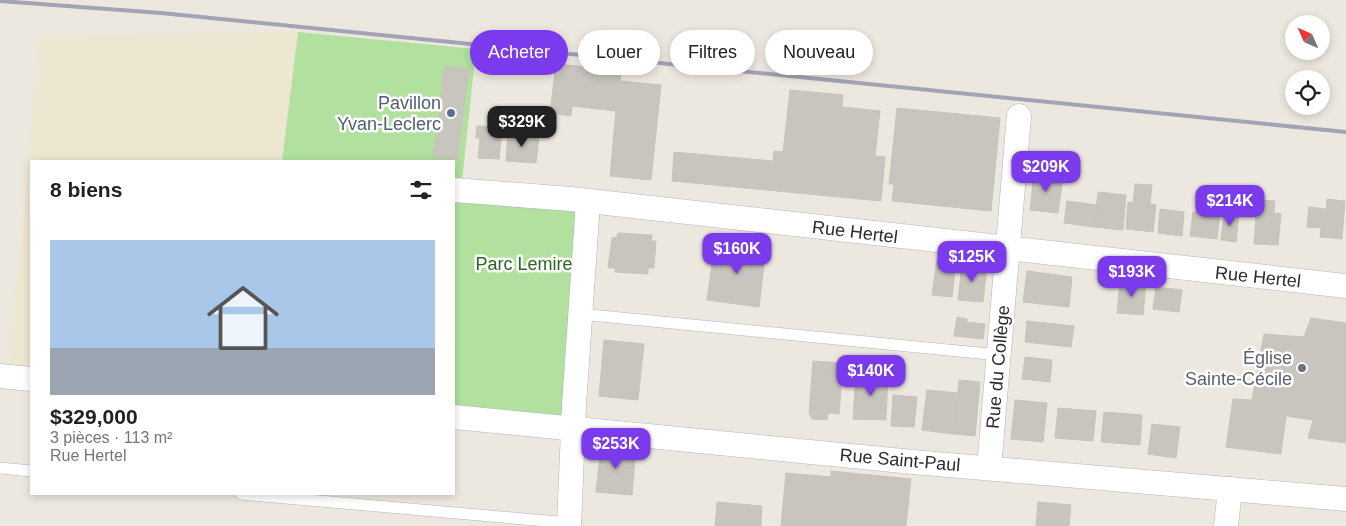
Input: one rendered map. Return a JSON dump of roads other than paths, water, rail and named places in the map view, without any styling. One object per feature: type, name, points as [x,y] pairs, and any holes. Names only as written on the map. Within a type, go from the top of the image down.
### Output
[{"type":"street","name":"Rue du Collège","points":[[990,468],[1019,116]]},
{"type":"street","name":"Rue Hertel","points":[[455,190],[588,202],[1346,286]]},
{"type":"street","points":[[569,525],[573,428],[588,202]]},
{"type":"street","points":[[0,376],[30,379]]},
{"type":"street","name":"Rue Saint-Paul","points":[[455,417],[990,468],[1346,498]]},
{"type":"street","points":[[1226,526],[1230,489]]},
{"type":"lane","points":[[580,314],[999,355]]},
{"type":"lane","points":[[0,468],[30,471]]},
{"type":"lane","points":[[251,495],[569,525]]},
{"type":"railway","points":[[0,1],[161,13],[1346,132]]},
{"type":"place","name":"Pavillon Yvan-Leclerc","points":[[451,113]]},
{"type":"place","name":"Église Sainte-Cécile","points":[[1302,368]]},
{"type":"park label","name":"Parc Lemire","points":[[524,264]]}]
